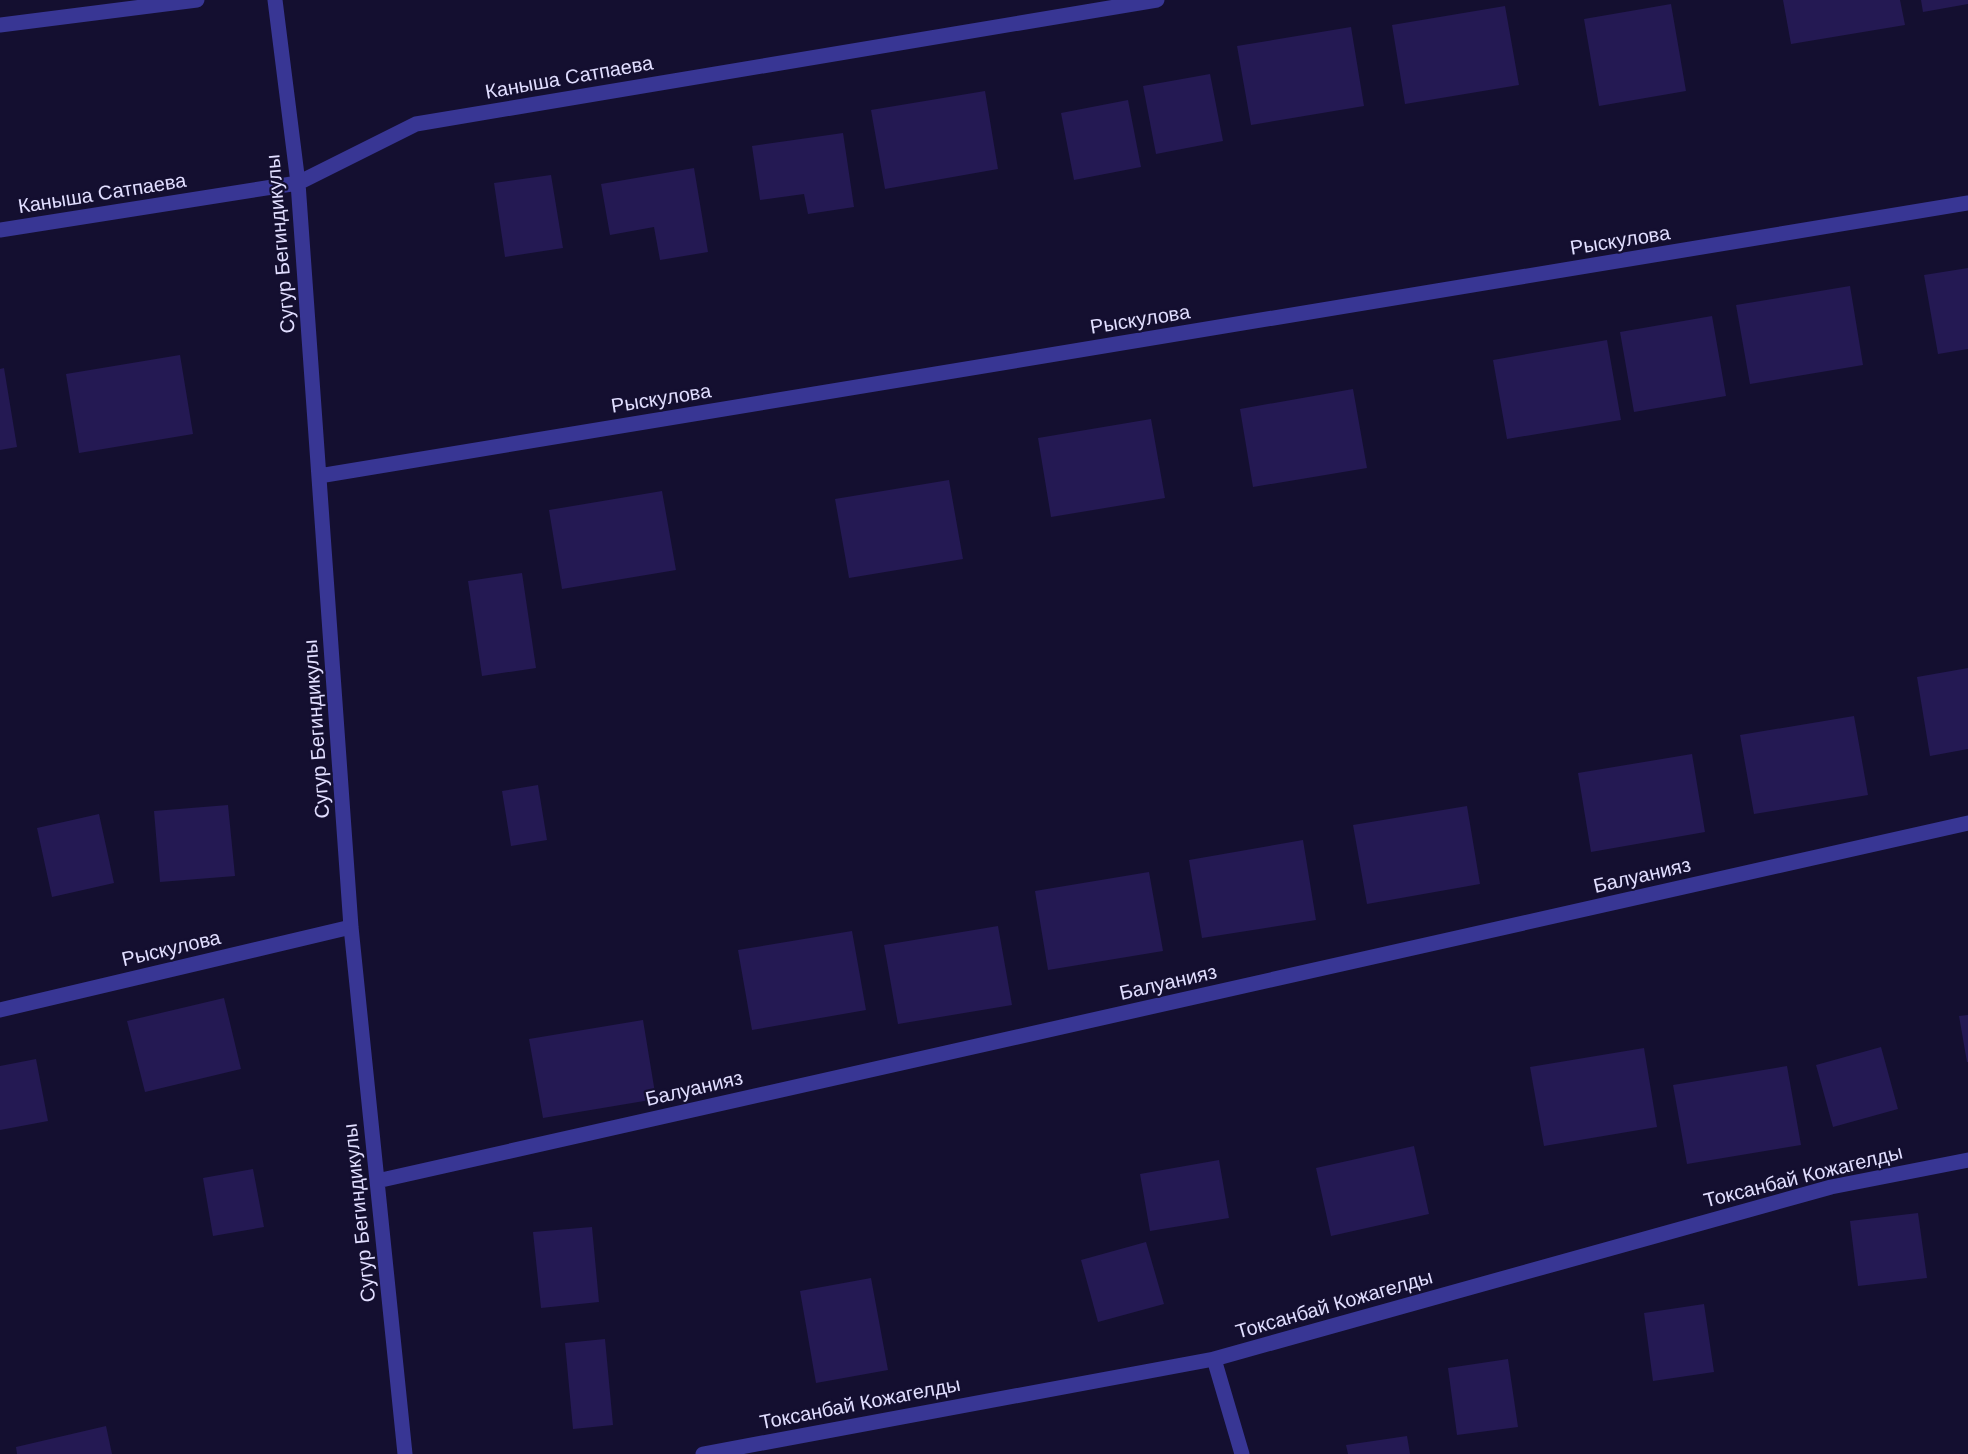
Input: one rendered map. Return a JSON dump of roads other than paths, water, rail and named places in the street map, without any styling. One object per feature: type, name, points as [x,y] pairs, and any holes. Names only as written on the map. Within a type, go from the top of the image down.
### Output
[{"type":"street","points":[[0,26],[197,0]]},
{"type":"street","name":"Сугур Бегиндикулы","points":[[275,0],[298,183],[351,927],[405,1454]]},
{"type":"street","name":"Каныша Сатпаева","points":[[0,230],[298,183],[416,124],[1157,0]]},
{"type":"street","name":"Рыскулова","points":[[319,476],[1968,203]]},
{"type":"street","name":"Балуанияз","points":[[377,1181],[1968,823]]},
{"type":"street","name":"Рыскулова","points":[[0,1010],[351,927]]},
{"type":"street","name":"Токсанбай Кожагелды","points":[[703,1454],[1214,1359],[1831,1186],[1968,1160]]},
{"type":"street","points":[[1214,1359],[1242,1454]]}]
